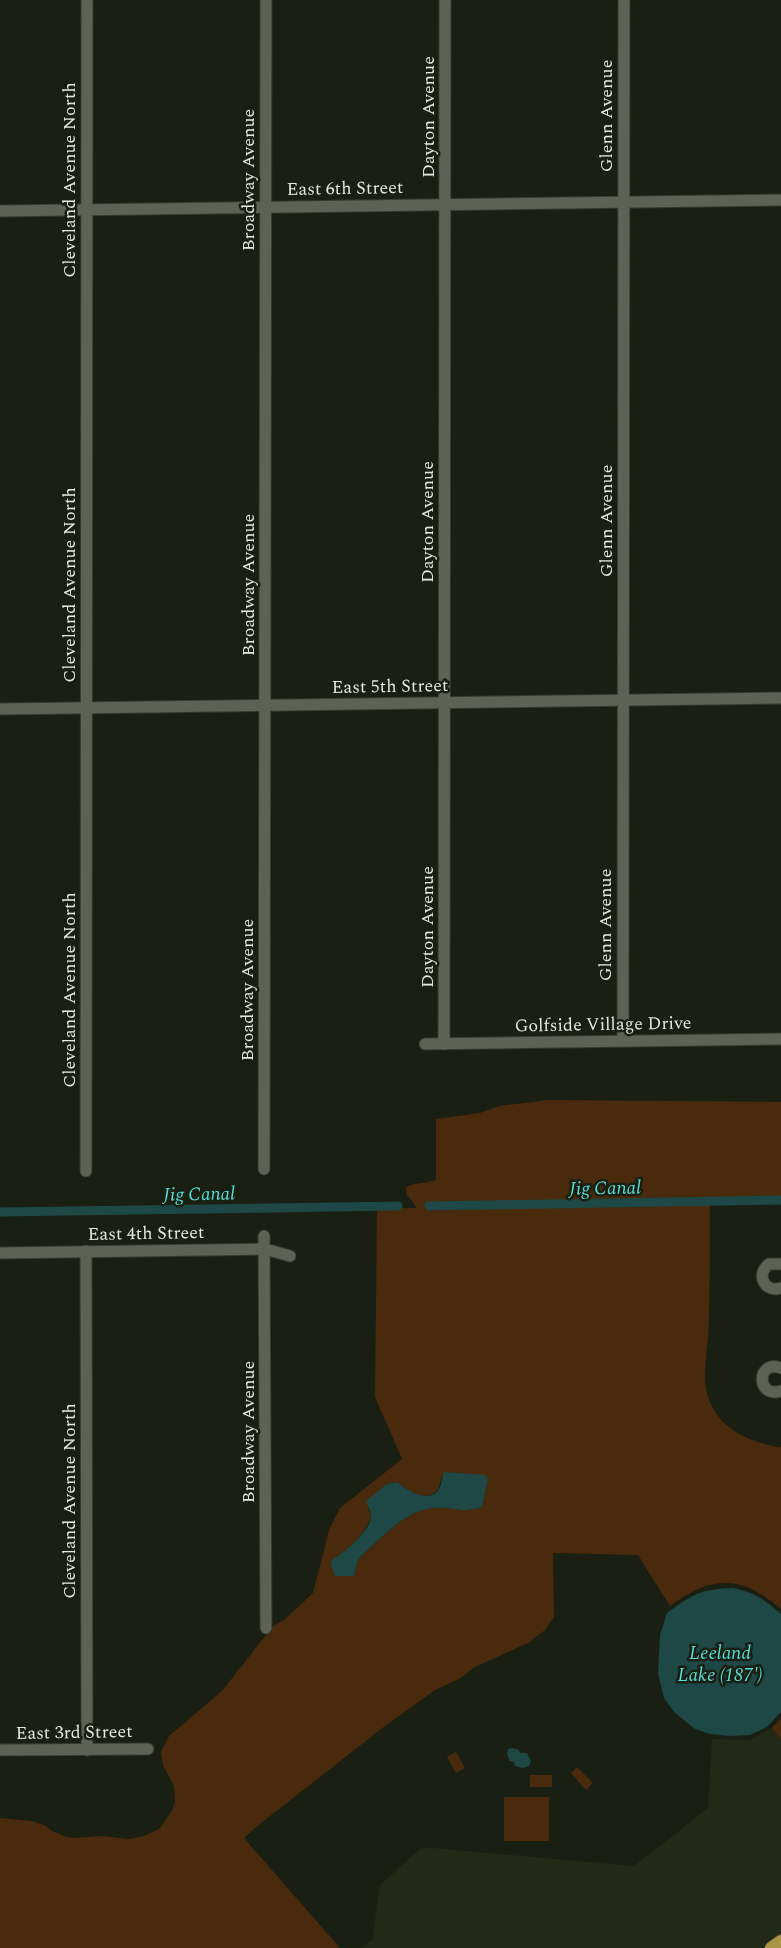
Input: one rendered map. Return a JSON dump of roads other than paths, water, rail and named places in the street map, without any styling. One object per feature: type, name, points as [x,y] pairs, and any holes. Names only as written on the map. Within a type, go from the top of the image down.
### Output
[{"type":"main road","points":[[771,1948],[781,1941]]},
{"type":"street","name":"Cleveland Avenue North","points":[[86,1171],[87,0]]},
{"type":"street","name":"Broadway Avenue","points":[[264,1169],[266,0]]},
{"type":"street","name":"Dayton Avenue","points":[[444,1044],[445,0]]},
{"type":"street","name":"Glenn Avenue","points":[[623,1041],[624,0]]},
{"type":"street","name":"East 6th Street","points":[[0,211],[781,200]]},
{"type":"street","name":"East 5th Street","points":[[0,709],[781,698]]},
{"type":"street","name":"Golfside Village Drive","points":[[425,1044],[781,1039]]},
{"type":"street","name":"Broadway Avenue","points":[[264,1236],[266,1628]]},
{"type":"street","name":"East 4th Street","points":[[0,1252],[265,1249],[290,1256]]},
{"type":"street","name":"Cleveland Avenue North","points":[[86,1251],[87,1750]]},
{"type":"street","points":[[781,1264],[769,1264],[762,1275],[767,1287],[781,1288]]},
{"type":"street","points":[[781,1368],[775,1366],[767,1368],[762,1376],[763,1384],[769,1390],[781,1391]]},
{"type":"street","name":"East 3rd Street","points":[[0,1750],[148,1749]]},
{"type":"water","points":[[445,1472],[485,1475],[488,1479],[482,1507],[468,1510],[433,1508],[413,1514],[394,1526],[361,1556],[357,1562],[354,1576],[335,1576],[331,1565],[332,1560],[356,1541],[370,1523],[371,1515],[366,1501],[387,1484],[397,1482],[419,1495],[431,1495],[436,1493],[440,1487]]},
{"type":"water","name":"Leeland Lake (187')","points":[[733,1588],[759,1597],[781,1614],[781,1712],[767,1727],[750,1735],[730,1736],[710,1734],[695,1729],[674,1712],[664,1698],[658,1674],[660,1635],[667,1613],[684,1601],[705,1591]]},
{"type":"water","points":[[508,1749],[519,1750],[520,1753],[527,1753],[531,1761],[529,1766],[523,1768],[515,1766],[514,1762],[510,1761],[507,1754]]},
{"type":"waterway","name":"Jig Canal","points":[[429,1206],[781,1200]]},
{"type":"waterway","name":"Jig Canal","points":[[0,1212],[398,1206]]}]
